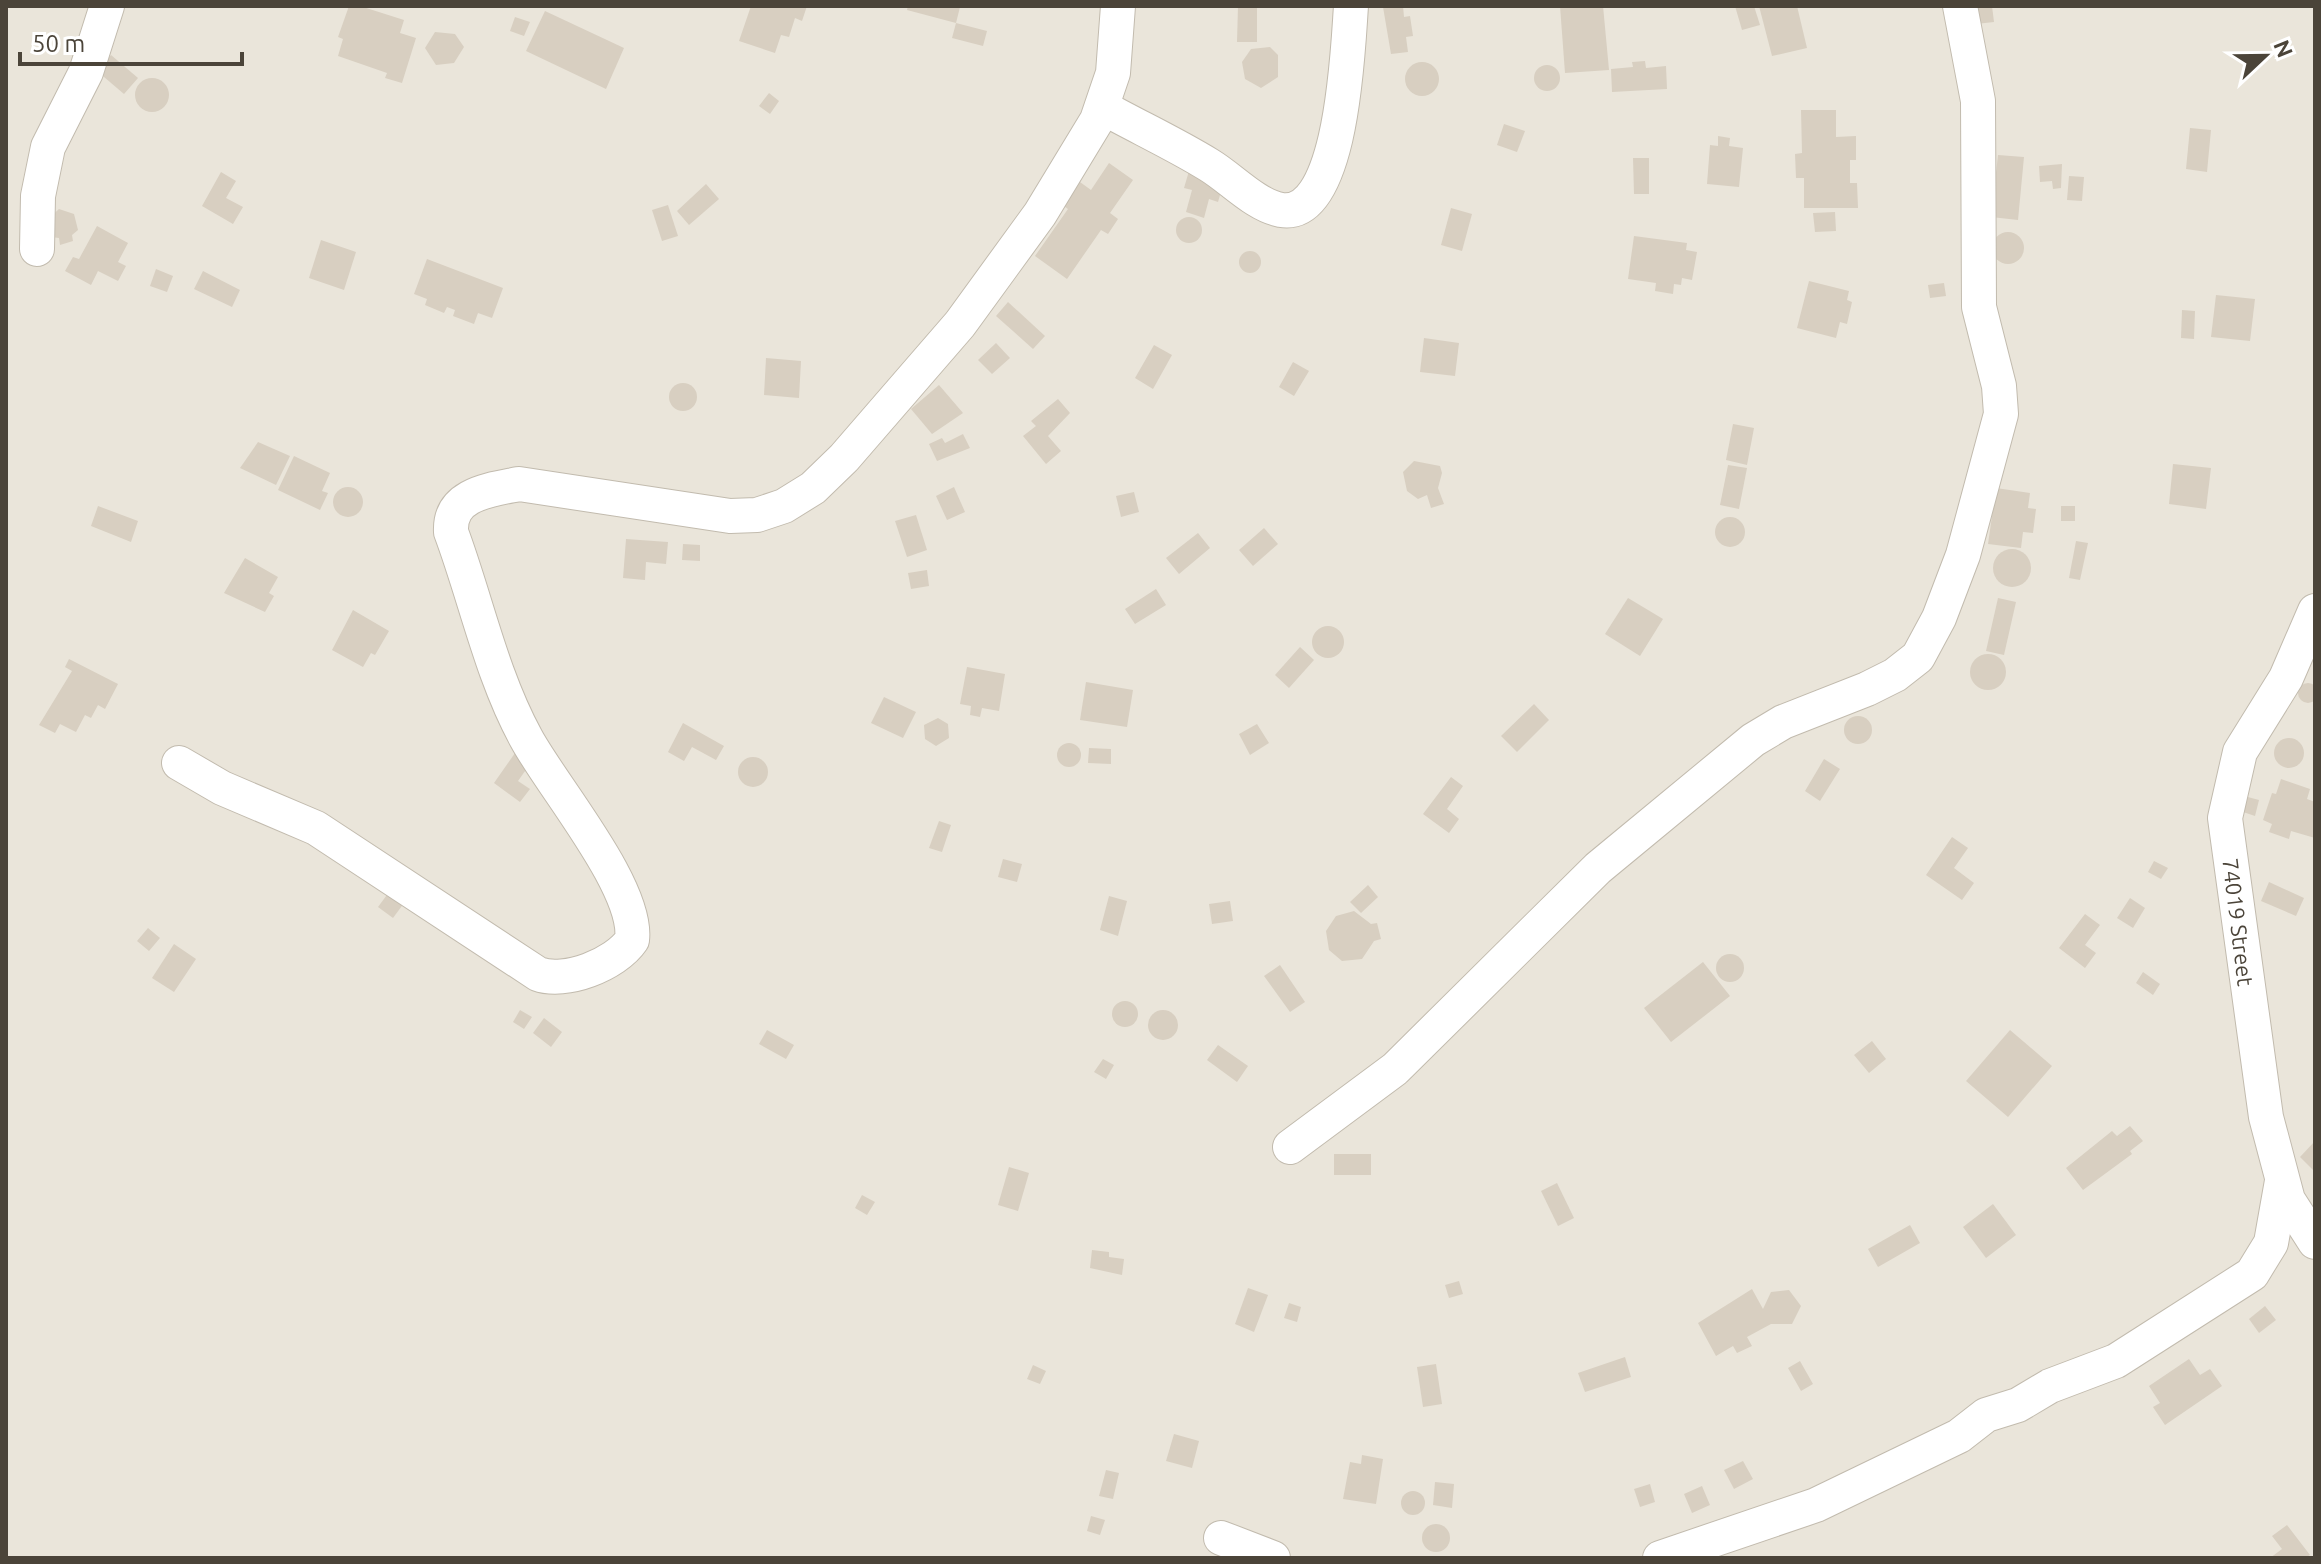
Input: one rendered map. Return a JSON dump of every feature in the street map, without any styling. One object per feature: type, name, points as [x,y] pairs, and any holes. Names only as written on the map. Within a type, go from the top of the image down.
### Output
[{"type":"street","points":[[37,249],[38,196],[48,147],[86,72],[107,6]]},
{"type":"street","points":[[179,763],[222,788],[316,828],[538,974],[566,977],[621,952],[632,940],[632,921],[592,841],[527,740],[509,703],[451,532],[450,517],[460,503],[485,490],[519,484],[730,516],[757,515],[784,506],[813,488],[844,458],[960,324],[1040,214],[1102,107],[1113,73],[1118,6]]},
{"type":"street","points":[[1102,107],[1210,165],[1264,203],[1281,210],[1302,206],[1316,190],[1345,104],[1351,6]]},
{"type":"street","points":[[1290,1147],[1395,1069],[1598,868],[1753,740],[1783,722],[1867,689],[1918,657],[1939,618],[1963,555],[2001,414],[1999,386],[1979,307],[1978,101],[1960,6]]},
{"type":"street","name":"74019 Street","points":[[2315,611],[2286,678],[2240,752],[2225,818],[2266,1117],[2282,1181],[2301,1225],[2315,1242]]},
{"type":"street","points":[[1660,1558],[1816,1505],[1959,1436],[1986,1415],[2018,1405],[2050,1386],[2116,1361],[2252,1274],[2271,1243],[2282,1181]]},
{"type":"street","points":[[1221,1538],[1273,1558]]},
{"type":"shaded area","points":[[6,6],[2315,6],[2315,1558],[6,1558]]},
{"type":"building","points":[[349,6],[360,6],[404,20],[400,33],[416,38],[402,83],[385,78],[387,73],[338,56],[343,39],[338,37]]},
{"type":"building","points":[[751,6],[807,6],[802,21],[795,18],[789,37],[781,35],[775,53],[739,41]]},
{"type":"building","points":[[908,6],[960,7],[956,23],[907,10]]},
{"type":"building","points":[[1238,6],[1257,6],[1257,42],[1237,42]]},
{"type":"building","points":[[1403,6],[1404,17],[1410,16],[1413,36],[1406,37],[1408,52],[1391,54],[1383,7]]},
{"type":"building","points":[[1560,6],[1603,6],[1609,70],[1565,73]]},
{"type":"building","points":[[1735,6],[1754,6],[1760,25],[1742,30]]},
{"type":"building","points":[[1759,6],[1797,6],[1807,48],[1772,56]]},
{"type":"building","points":[[1973,6],[1992,6],[1994,22],[1976,24]]},
{"type":"building","points":[[545,11],[624,48],[606,89],[526,51]]},
{"type":"building","points":[[515,17],[530,22],[524,36],[510,31]]},
{"type":"building","points":[[956,23],[987,31],[983,46],[952,38]]},
{"type":"building","points":[[435,32],[455,34],[464,47],[454,63],[436,65],[425,48]]},
{"type":"building","points":[[1270,47],[1278,55],[1278,77],[1261,88],[1245,79],[1242,62],[1251,49]]},
{"type":"building","points":[[111,55],[138,78],[124,94],[97,71]]},
{"type":"building","points":[[1645,61],[1646,68],[1666,66],[1667,89],[1612,92],[1611,69],[1633,67],[1632,62]]},
{"type":"building","points":[[1422,62],[1434,67],[1439,79],[1434,91],[1422,96],[1410,91],[1405,79],[1410,67]]},
{"type":"building","points":[[1547,65],[1556,69],[1560,78],[1556,87],[1547,91],[1538,87],[1534,78],[1538,69]]},
{"type":"building","points":[[152,78],[164,83],[169,95],[164,107],[152,112],[140,107],[135,95],[140,83]]},
{"type":"building","points":[[769,93],[779,101],[770,114],[759,106]]},
{"type":"building","points":[[1801,110],[1836,110],[1836,137],[1856,136],[1856,160],[1850,160],[1850,183],[1857,183],[1858,208],[1804,208],[1804,178],[1796,178],[1795,154],[1802,153]]},
{"type":"building","points":[[1504,124],[1525,131],[1517,152],[1497,145]]},
{"type":"building","points":[[2190,128],[2211,130],[2207,172],[2186,169]]},
{"type":"building","points":[[1718,136],[1730,138],[1729,146],[1743,148],[1739,187],[1707,184],[1710,145],[1718,146]]},
{"type":"building","points":[[1998,155],[2024,157],[2018,220],[1991,217]]},
{"type":"building","points":[[1633,158],[1649,158],[1649,194],[1634,194]]},
{"type":"building","points":[[1109,163],[1133,180],[1110,213],[1118,219],[1108,234],[1101,230],[1067,279],[1035,256],[1068,209],[1057,201],[1073,177],[1091,190]]},
{"type":"building","points":[[2062,164],[2061,188],[2053,189],[2052,181],[2040,182],[2039,166]]},
{"type":"building","points":[[1189,171],[1224,181],[1218,202],[1209,199],[1204,218],[1186,212],[1192,190],[1184,188]]},
{"type":"building","points":[[221,172],[236,181],[226,198],[243,207],[233,224],[202,206]]},
{"type":"building","points":[[2069,176],[2084,177],[2082,201],[2067,200]]},
{"type":"building","points":[[706,184],[719,199],[689,225],[677,211]]},
{"type":"building","points":[[668,205],[678,236],[662,241],[652,210]]},
{"type":"building","points":[[1451,208],[1472,214],[1462,251],[1441,245]]},
{"type":"building","points":[[59,209],[74,214],[78,230],[72,235],[73,241],[60,245],[59,238],[51,237],[46,221]]},
{"type":"building","points":[[1835,212],[1836,231],[1815,232],[1813,213]]},
{"type":"building","points":[[1189,217],[1198,221],[1202,230],[1198,239],[1189,243],[1180,239],[1176,230],[1180,221]]},
{"type":"building","points":[[97,226],[128,243],[118,262],[126,266],[118,281],[98,271],[91,285],[65,271],[73,257],[79,259]]},
{"type":"building","points":[[2008,232],[2019,237],[2024,248],[2019,259],[2008,264],[1997,259],[1992,248],[1997,237]]},
{"type":"building","points":[[1634,236],[1687,243],[1686,250],[1697,252],[1692,280],[1682,278],[1681,285],[1674,284],[1673,294],[1655,291],[1656,283],[1628,279]]},
{"type":"building","points":[[321,240],[356,252],[344,290],[309,278]]},
{"type":"building","points":[[1250,251],[1258,254],[1261,262],[1258,270],[1250,273],[1242,270],[1239,262],[1242,254]]},
{"type":"building","points":[[427,259],[503,288],[492,318],[478,313],[474,324],[453,316],[455,310],[447,307],[444,313],[425,305],[427,299],[414,294]]},
{"type":"building","points":[[156,269],[173,276],[167,292],[150,286]]},
{"type":"building","points":[[203,271],[240,290],[232,307],[194,289]]},
{"type":"building","points":[[1809,281],[1849,291],[1847,300],[1852,302],[1847,324],[1840,322],[1836,338],[1797,328]]},
{"type":"building","points":[[1944,283],[1946,296],[1930,298],[1928,285]]},
{"type":"building","points":[[2216,295],[2255,299],[2250,341],[2211,337]]},
{"type":"building","points":[[1008,302],[1045,336],[1033,349],[996,316]]},
{"type":"building","points":[[2182,310],[2195,311],[2194,339],[2181,338]]},
{"type":"building","points":[[1424,338],[1459,343],[1455,376],[1420,372]]},
{"type":"building","points":[[996,343],[1010,358],[992,374],[978,360]]},
{"type":"building","points":[[1154,345],[1172,355],[1153,389],[1135,378]]},
{"type":"building","points":[[766,358],[801,361],[799,398],[764,395]]},
{"type":"building","points":[[1293,362],[1309,371],[1294,396],[1279,387]]},
{"type":"building","points":[[683,383],[693,387],[697,397],[693,407],[683,411],[673,407],[669,397],[673,387]]},
{"type":"building","points":[[939,385],[963,413],[932,434],[911,409]]},
{"type":"building","points":[[1058,399],[1070,413],[1048,436],[1061,451],[1046,464],[1023,436],[1036,426],[1031,421]]},
{"type":"building","points":[[1733,424],[1754,428],[1747,465],[1726,460]]},
{"type":"building","points":[[963,434],[970,448],[937,461],[929,444],[942,438],[945,443]]},
{"type":"building","points":[[258,442],[290,456],[276,485],[240,468]]},
{"type":"building","points":[[294,456],[330,473],[322,491],[328,493],[320,510],[278,490]]},
{"type":"building","points":[[1414,461],[1440,466],[1442,473],[1438,488],[1444,504],[1431,508],[1427,495],[1418,499],[1407,491],[1403,472]]},
{"type":"building","points":[[2173,464],[2211,468],[2206,509],[2169,504]]},
{"type":"building","points":[[1728,465],[1747,468],[1739,509],[1720,505]]},
{"type":"building","points":[[348,487],[358,492],[363,502],[358,512],[348,517],[338,512],[333,502],[338,492]]},
{"type":"building","points":[[954,487],[965,512],[947,520],[936,496]]},
{"type":"building","points":[[1996,488],[2030,493],[2028,508],[2036,509],[2033,533],[2023,532],[2021,548],[1988,544]]},
{"type":"building","points":[[1134,492],[1139,512],[1121,517],[1116,496]]},
{"type":"building","points":[[98,506],[138,521],[131,542],[91,526]]},
{"type":"building","points":[[2061,506],[2075,506],[2075,521],[2061,521]]},
{"type":"building","points":[[916,515],[927,550],[907,557],[895,521]]},
{"type":"building","points":[[1730,517],[1741,521],[1745,532],[1741,543],[1730,547],[1719,543],[1715,532],[1719,521]]},
{"type":"building","points":[[1264,528],[1278,544],[1253,566],[1239,550]]},
{"type":"building","points":[[1198,533],[1210,548],[1179,574],[1166,558]]},
{"type":"building","points":[[626,539],[668,542],[666,564],[646,562],[645,580],[623,578]]},
{"type":"building","points":[[2076,541],[2088,543],[2080,580],[2069,578]]},
{"type":"building","points":[[683,544],[700,545],[700,561],[682,560]]},
{"type":"building","points":[[2012,549],[2025,555],[2031,568],[2025,581],[2012,587],[1999,581],[1993,568],[1999,555]]},
{"type":"building","points":[[245,558],[278,577],[269,593],[274,596],[265,612],[224,593]]},
{"type":"building","points":[[927,570],[929,586],[911,589],[908,573]]},
{"type":"building","points":[[1156,589],[1166,605],[1135,624],[1125,609]]},
{"type":"building","points":[[1628,598],[1663,619],[1640,656],[1605,634]]},
{"type":"building","points":[[1998,598],[2016,602],[2004,655],[1986,651]]},
{"type":"building","points":[[353,610],[389,631],[375,655],[371,653],[363,667],[332,650]]},
{"type":"building","points":[[1328,626],[1339,631],[1344,642],[1339,653],[1328,658],[1317,653],[1312,642],[1317,631]]},
{"type":"building","points":[[1300,647],[1314,660],[1289,688],[1275,675]]},
{"type":"building","points":[[1988,654],[2001,659],[2006,672],[2001,685],[1988,690],[1975,685],[1970,672],[1975,659]]},
{"type":"building","points":[[69,659],[118,684],[105,709],[98,705],[91,718],[85,715],[76,732],[60,724],[55,733],[39,725],[72,671],[65,667]]},
{"type":"building","points":[[967,667],[1005,674],[999,711],[982,708],[980,717],[970,715],[971,706],[960,704]]},
{"type":"building","points":[[1086,682],[1133,690],[1127,727],[1080,720]]},
{"type":"building","points":[[2308,683],[2315,686],[2318,693],[2315,700],[2308,703],[2301,700],[2298,693],[2301,686]]},
{"type":"building","points":[[884,697],[916,712],[903,738],[871,723]]},
{"type":"building","points":[[1534,704],[1549,720],[1517,752],[1501,736]]},
{"type":"building","points":[[1858,716],[1868,720],[1872,730],[1868,740],[1858,744],[1848,740],[1844,730],[1848,720]]},
{"type":"building","points":[[938,718],[948,724],[949,738],[936,746],[925,739],[924,725]]},
{"type":"building","points":[[683,723],[724,746],[716,760],[692,747],[684,761],[668,752]]},
{"type":"building","points":[[1257,724],[1269,743],[1250,755],[1239,734]]},
{"type":"building","points":[[2289,738],[2300,742],[2304,753],[2300,764],[2289,768],[2278,764],[2274,753],[2278,742]]},
{"type":"building","points":[[1069,743],[1078,746],[1081,755],[1078,764],[1069,767],[1060,764],[1057,755],[1060,746]]},
{"type":"building","points":[[1089,748],[1111,749],[1111,764],[1088,763]]},
{"type":"building","points":[[515,753],[530,764],[518,781],[530,789],[520,802],[494,783]]},
{"type":"building","points":[[753,757],[759,758],[767,766],[767,778],[759,786],[753,787],[747,786],[739,778],[738,772],[739,766],[747,758]]},
{"type":"building","points":[[1824,759],[1840,769],[1820,801],[1805,791]]},
{"type":"building","points":[[1451,777],[1463,786],[1447,809],[1459,819],[1449,833],[1423,814]]},
{"type":"building","points":[[2281,779],[2310,789],[2307,799],[2315,802],[2315,838],[2291,831],[2289,839],[2269,832],[2272,824],[2263,820],[2272,793],[2276,794]]},
{"type":"building","points":[[2244,796],[2259,800],[2255,816],[2240,811]]},
{"type":"building","points":[[939,821],[951,825],[942,852],[929,848]]},
{"type":"building","points":[[1952,837],[1968,848],[1954,868],[1974,883],[1962,900],[1926,875]]},
{"type":"building","points":[[1003,859],[1022,864],[1017,882],[998,877]]},
{"type":"building","points":[[2154,861],[2168,868],[2161,879],[2148,872]]},
{"type":"building","points":[[2269,882],[2304,898],[2296,916],[2261,901]]},
{"type":"building","points":[[1368,885],[1378,897],[1361,913],[1350,902]]},
{"type":"building","points":[[392,888],[407,899],[393,918],[378,907]]},
{"type":"building","points":[[1109,896],[1127,901],[1118,936],[1100,930]]},
{"type":"building","points":[[2130,898],[2145,908],[2133,928],[2117,918]]},
{"type":"building","points":[[1230,901],[1233,921],[1212,924],[1209,904]]},
{"type":"building","points":[[1354,911],[1371,924],[1377,923],[1381,939],[1374,941],[1362,959],[1342,961],[1329,950],[1326,931],[1336,916]]},
{"type":"building","points":[[2085,914],[2100,925],[2085,945],[2096,953],[2085,968],[2059,948]]},
{"type":"building","points":[[148,928],[160,938],[149,951],[137,941]]},
{"type":"building","points":[[174,944],[196,959],[174,992],[152,978]]},
{"type":"building","points":[[1730,954],[1740,958],[1744,968],[1740,978],[1730,982],[1720,978],[1716,968],[1720,958]]},
{"type":"building","points":[[1703,962],[1730,996],[1671,1042],[1644,1008]]},
{"type":"building","points":[[1280,965],[1305,1002],[1290,1012],[1264,976]]},
{"type":"building","points":[[2143,972],[2160,984],[2153,995],[2136,983]]},
{"type":"building","points":[[1125,1001],[1134,1005],[1138,1014],[1134,1023],[1125,1027],[1116,1023],[1112,1014],[1116,1005]]},
{"type":"building","points":[[520,1010],[532,1017],[524,1029],[513,1022]]},
{"type":"building","points":[[1163,1010],[1174,1014],[1178,1025],[1174,1036],[1163,1040],[1152,1036],[1148,1025],[1152,1014]]},
{"type":"building","points":[[544,1018],[562,1032],[551,1047],[533,1033]]},
{"type":"building","points":[[767,1030],[794,1045],[786,1059],[759,1044]]},
{"type":"building","points":[[2010,1030],[2052,1066],[2008,1117],[1966,1081]]},
{"type":"building","points":[[1872,1041],[1886,1059],[1869,1073],[1854,1055]]},
{"type":"building","points":[[1218,1045],[1248,1066],[1237,1082],[1207,1060]]},
{"type":"building","points":[[1103,1059],[1114,1065],[1106,1079],[1094,1072]]},
{"type":"building","points":[[2130,1126],[2143,1141],[2130,1151],[2132,1154],[2083,1190],[2066,1168],[2112,1131],[2117,1136]]},
{"type":"building","points":[[2315,1141],[2315,1172],[2300,1157]]},
{"type":"building","points":[[1334,1154],[1371,1154],[1371,1175],[1334,1175]]},
{"type":"building","points":[[1009,1167],[1029,1173],[1018,1211],[998,1205]]},
{"type":"building","points":[[1557,1183],[1574,1218],[1558,1226],[1541,1191]]},
{"type":"building","points":[[862,1195],[875,1202],[867,1215],[855,1208]]},
{"type":"building","points":[[1993,1204],[2016,1235],[1986,1258],[1963,1227]]},
{"type":"building","points":[[1910,1225],[1920,1243],[1878,1267],[1868,1249]]},
{"type":"building","points":[[1092,1250],[1109,1252],[1109,1257],[1124,1259],[1122,1275],[1090,1268]]},
{"type":"building","points":[[1459,1281],[1463,1294],[1449,1298],[1445,1285]]},
{"type":"building","points":[[1248,1288],[1268,1295],[1254,1332],[1235,1324]]},
{"type":"building","points":[[1752,1289],[1763,1309],[1771,1292],[1789,1290],[1801,1306],[1792,1324],[1771,1324],[1747,1337],[1752,1346],[1737,1353],[1733,1346],[1716,1356],[1698,1323]]},
{"type":"building","points":[[1289,1303],[1301,1307],[1297,1322],[1284,1318]]},
{"type":"building","points":[[2265,1306],[2276,1320],[2259,1333],[2249,1319]]},
{"type":"building","points":[[1625,1357],[1631,1377],[1585,1392],[1578,1373]]},
{"type":"building","points":[[2189,1359],[2200,1375],[2210,1369],[2222,1386],[2165,1425],[2153,1407],[2160,1403],[2149,1386]]},
{"type":"building","points":[[1800,1361],[1813,1384],[1801,1391],[1788,1368]]},
{"type":"building","points":[[1436,1364],[1442,1404],[1423,1407],[1417,1367]]},
{"type":"building","points":[[1033,1365],[1046,1371],[1040,1384],[1027,1379]]},
{"type":"building","points":[[1174,1434],[1199,1441],[1192,1468],[1166,1461]]},
{"type":"building","points":[[1362,1455],[1383,1459],[1376,1504],[1343,1499],[1350,1462],[1361,1464]]},
{"type":"building","points":[[1743,1461],[1753,1479],[1734,1489],[1724,1470]]},
{"type":"building","points":[[1106,1470],[1119,1473],[1113,1499],[1099,1496]]},
{"type":"building","points":[[1435,1482],[1454,1484],[1452,1508],[1433,1505]]},
{"type":"building","points":[[1650,1484],[1655,1502],[1640,1507],[1634,1489]]},
{"type":"building","points":[[1702,1486],[1710,1505],[1692,1513],[1684,1494]]},
{"type":"building","points":[[1413,1491],[1424,1498],[1425,1503],[1418,1514],[1413,1515],[1402,1508],[1401,1503],[1408,1492]]},
{"type":"building","points":[[1091,1516],[1105,1520],[1100,1535],[1087,1531]]},
{"type":"building","points":[[1436,1524],[1446,1528],[1450,1538],[1446,1548],[1436,1552],[1426,1548],[1422,1538],[1426,1528]]},
{"type":"building","points":[[2287,1525],[2310,1555],[2305,1558],[2270,1558],[2282,1549],[2272,1536]]}]
